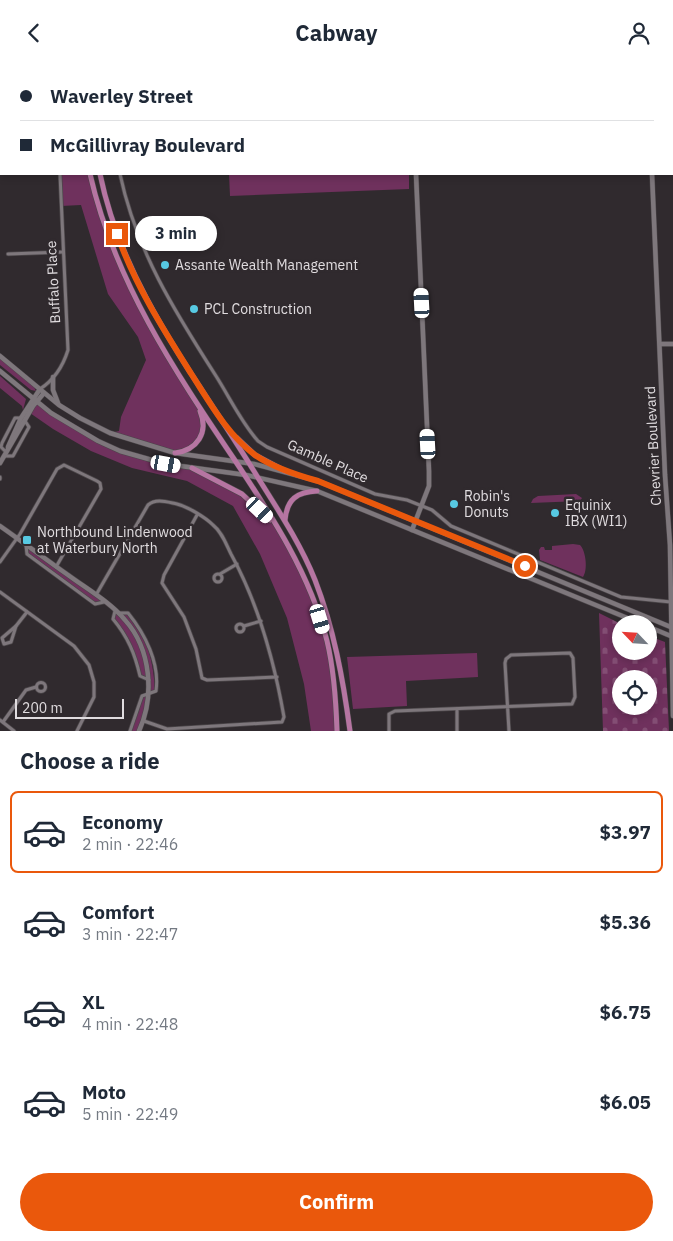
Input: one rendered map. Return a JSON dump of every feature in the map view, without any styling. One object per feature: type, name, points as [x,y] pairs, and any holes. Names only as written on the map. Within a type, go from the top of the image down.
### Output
[{"type":"main road","points":[[90,175],[105,231],[128,286],[201,413],[202,434],[192,448],[175,453]]},
{"type":"main road","points":[[100,175],[112,221],[138,285],[167,336],[250,463],[285,521],[314,579],[328,617],[342,670],[350,731]]},
{"type":"main road","points":[[412,529],[429,486],[416,175]]},
{"type":"main road","name":"Chevrier Boulevard","points":[[652,175],[671,602],[673,716]]},
{"type":"main road","points":[[660,344],[673,344]]},
{"type":"main road","points":[[0,356],[58,405],[110,433],[175,453],[250,463],[318,481],[416,520],[672,628]]},
{"type":"main road","points":[[0,371],[63,421],[120,451],[149,460],[246,475],[260,480],[317,491],[620,615]]},
{"type":"main road","points":[[53,377],[53,390],[58,405]]},
{"type":"main road","points":[[0,463],[23,420],[42,391]]},
{"type":"main road","points":[[189,391],[246,475],[296,559],[325,633],[333,672],[337,731]]},
{"type":"main road","points":[[227,428],[256,455],[285,471]]},
{"type":"main road","points":[[192,468],[242,494],[276,526]]},
{"type":"main road","points":[[285,521],[289,504],[294,497],[302,492],[317,491]]},
{"type":"main road","points":[[0,525],[117,612],[134,633],[141,646],[149,680],[149,695],[144,721],[139,731]]},
{"type":"main road","points":[[658,631],[672,637]]},
{"type":"street","name":"Buffalo Place","points":[[42,391],[64,361],[68,350],[60,175]]},
{"type":"street","name":"Gamble Place","points":[[120,175],[135,228],[154,273],[174,309],[258,441],[276,451],[375,494],[407,500],[422,506],[432,511],[450,526],[621,597],[671,602]]},
{"type":"street","points":[[8,254],[63,252]]},
{"type":"street","points":[[15,418],[23,420],[29,427],[13,456],[1,447],[2,443],[15,418]]},
{"type":"street","points":[[0,562],[17,538],[60,466],[67,466],[97,481],[101,486],[99,493],[56,567]]},
{"type":"street","points":[[96,596],[152,501],[179,505],[197,514],[217,529],[237,564],[261,621],[276,677],[284,717],[280,724],[167,729],[144,721]]},
{"type":"street","points":[[197,514],[164,575],[162,583],[184,617],[196,649],[202,678],[207,680],[276,677]]},
{"type":"street","points":[[26,545],[27,554],[95,604],[104,602]]},
{"type":"street","points":[[220,574],[237,564]]},
{"type":"street","points":[[0,593],[78,650],[89,665],[94,682],[94,697],[77,731]]},
{"type":"street","points":[[16,626],[11,642],[4,644],[2,638],[16,626],[27,612]]},
{"type":"street","points":[[130,731],[142,696],[149,695],[156,689],[150,650],[140,630],[128,613],[117,612],[113,619],[124,633],[134,652],[140,677],[149,680]]},
{"type":"street","points":[[244,626],[261,621]]},
{"type":"street","points":[[389,731],[389,715],[395,711],[458,709],[507,707],[572,704],[575,697],[572,655],[566,653],[508,656],[505,663],[507,707],[508,731]]},
{"type":"street","points":[[14,731],[2,721],[26,690],[36,687]]},
{"type":"street","points":[[458,709],[458,731]]},
{"type":"green space","points":[[60,175],[90,175],[98,207],[128,286],[201,413],[203,427],[197,444],[175,453],[110,433],[119,431],[121,417],[146,360],[138,337],[108,294],[81,205],[61,206]]},
{"type":"green space","points":[[229,175],[409,175],[409,189],[230,196]]},
{"type":"green space","points":[[0,358],[34,387],[36,391],[31,390],[0,365]]},
{"type":"green space","points":[[0,376],[26,399],[23,410],[22,406],[0,388]]},
{"type":"green space","points":[[35,400],[51,413],[120,451],[192,468],[229,485],[277,526],[296,559],[320,619],[330,655],[337,731],[311,731],[304,684],[287,618],[260,554],[233,506],[187,481],[132,468],[91,451],[30,413]]},
{"type":"green space","points":[[576,494],[582,498],[580,501],[531,503],[538,496]]},
{"type":"green space","points":[[26,545],[104,602],[95,604],[27,554]]},
{"type":"green space","points":[[580,545],[584,552],[586,565],[583,577],[540,560],[539,550],[541,547],[544,547],[545,550],[552,550],[552,546]]},
{"type":"green space","points":[[115,611],[125,612],[133,619],[144,637],[151,659],[155,690],[149,695],[149,680],[140,676],[134,652],[113,619]]},
{"type":"green space","points":[[599,613],[612,620],[612,660],[658,660],[658,639],[665,642],[669,731],[603,731]]},
{"type":"green space","points":[[477,653],[478,677],[406,681],[407,706],[353,709],[347,657]]},
{"type":"green space","points":[[149,695],[139,731],[130,731],[142,696]]},
{"type":"place","name":"Assante Wealth Management","points":[[165,265]]},
{"type":"place","name":"PCL Construction","points":[[194,309]]},
{"type":"place","name":"Robin's Donuts","points":[[454,504]]},
{"type":"place","name":"Equinix IBX (WI1)","points":[[555,513]]},
{"type":"place","name":"Northbound Lindenwood at Waterbury North","points":[[27,540]]},
{"type":"route","points":[[117,234],[138,285],[167,336],[227,428],[256,455],[285,471],[318,481],[525,566]]}]
